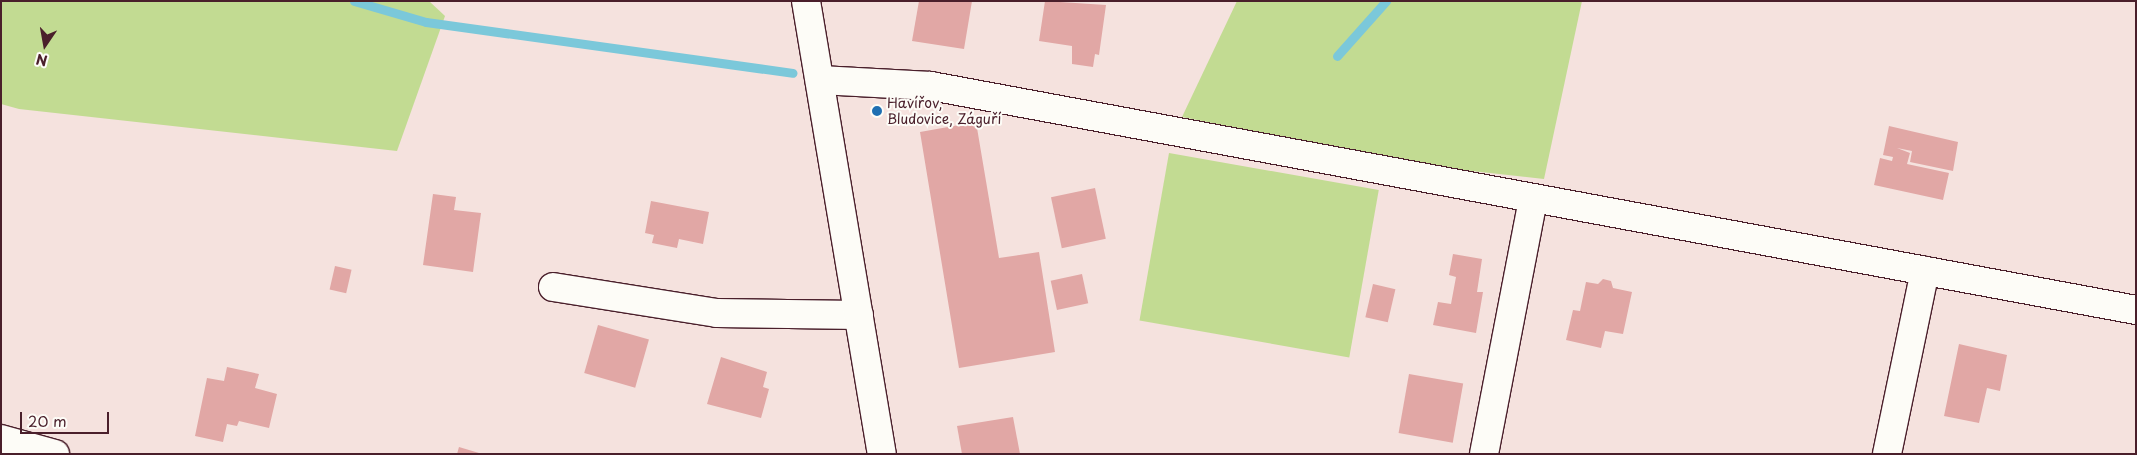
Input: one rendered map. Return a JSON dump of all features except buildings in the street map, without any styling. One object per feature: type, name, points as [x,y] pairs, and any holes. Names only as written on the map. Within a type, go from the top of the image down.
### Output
[{"type":"street","points":[[806,1],[882,454]]},
{"type":"street","points":[[820,80],[931,86],[2136,310]]},
{"type":"street","points":[[1484,454],[1533,199]]},
{"type":"street","points":[[1887,454],[1925,271]]},
{"type":"street","points":[[554,286],[717,313],[859,315]]},
{"type":"street","points":[[1,439],[55,454]]},
{"type":"green space","points":[[1,1],[429,1],[445,16],[397,151],[19,109],[1,104]]},
{"type":"green space","points":[[1237,1],[1582,1],[1544,179],[1436,167],[1182,117]]},
{"type":"green space","points":[[1169,153],[1379,190],[1349,357],[1139,320]]},
{"type":"waterway","points":[[354,1],[426,22],[792,73]]},
{"type":"waterway","points":[[1337,56],[1386,1]]},
{"type":"place","name":"Havířov, Bludovice, Záguří","points":[[877,111]]}]
